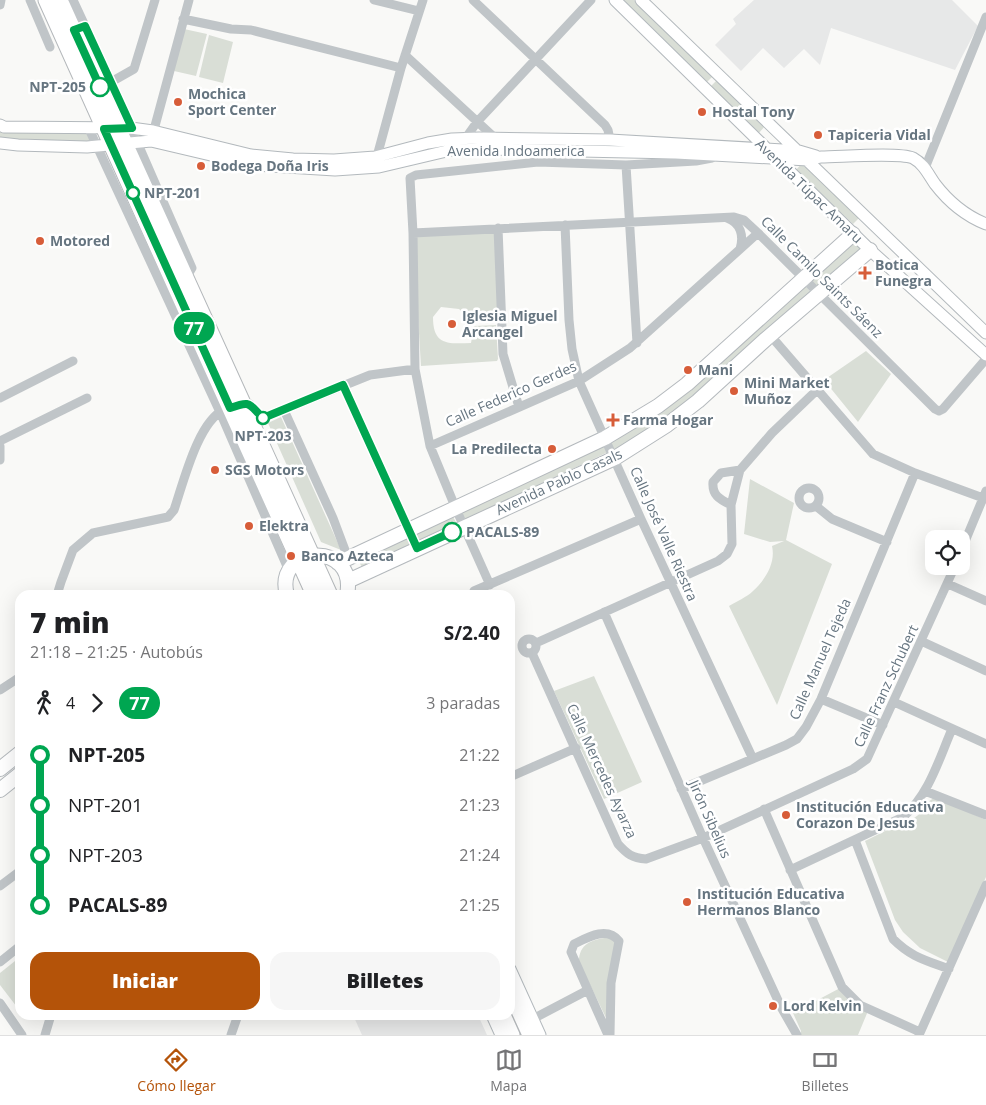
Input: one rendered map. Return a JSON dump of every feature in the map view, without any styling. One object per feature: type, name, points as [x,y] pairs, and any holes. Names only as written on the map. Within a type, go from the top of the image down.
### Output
[{"type":"highway","points":[[46,0],[186,278],[231,408],[312,590]]},
{"type":"highway","points":[[60,0],[80,28],[111,128]]},
{"type":"highway","points":[[118,144],[154,255],[195,346],[231,408]]},
{"type":"highway","points":[[300,562],[325,590]]},
{"type":"highway","points":[[515,1000],[529,1026]]},
{"type":"highway","points":[[505,1020],[512,1035]]},
{"type":"main road","name":"Avenida Túpac Amaru","points":[[616,0],[853,234],[986,355]]},
{"type":"main road","name":"Avenida Túpac Amaru","points":[[641,0],[986,333]]},
{"type":"main road","points":[[705,88],[718,75]]},
{"type":"main road","name":"Avenida Indoamerica","points":[[0,125],[4,127],[111,128],[251,155],[376,162],[451,150],[575,150],[727,155],[808,160],[821,157]]},
{"type":"main road","name":"Avenida Indoamerica","points":[[0,143],[18,145],[118,144],[152,136]]},
{"type":"main road","name":"Avenida Indoamerica","points":[[376,162],[428,143],[495,138],[610,140],[766,148],[799,151],[821,157]]},
{"type":"main road","points":[[821,157],[904,155],[918,161],[925,168],[934,183],[950,202],[986,224]]},
{"type":"main road","name":"Avenida Pablo Casals","points":[[344,561],[606,438],[675,394],[869,219]]},
{"type":"main road","name":"Avenida Pablo Casals","points":[[348,588],[417,548],[615,458],[688,410],[770,335],[885,235]]},
{"type":"main road","points":[[283,590],[287,577],[300,562],[323,555],[344,561],[348,588]]},
{"type":"main road","points":[[0,769],[15,757]]},
{"type":"main road","points":[[0,790],[15,778]]},
{"type":"main road","points":[[515,983],[529,1026],[540,1035]]},
{"type":"main road","points":[[494,1020],[501,1035]]},
{"type":"street","points":[[0,5],[2,0]]},
{"type":"street","points":[[30,0],[50,47]]},
{"type":"street","points":[[73,0],[80,28],[111,82],[111,128],[118,144]]},
{"type":"street","points":[[111,82],[134,69],[155,0]]},
{"type":"street","points":[[152,136],[189,0]]},
{"type":"street","points":[[374,0],[419,11]]},
{"type":"street","points":[[376,162],[401,68],[423,0]]},
{"type":"street","points":[[473,0],[605,124],[610,140]]},
{"type":"street","points":[[465,139],[477,122],[591,0]]},
{"type":"street","points":[[925,168],[986,17]]},
{"type":"street","points":[[183,19],[230,29],[251,30],[401,68]]},
{"type":"street","points":[[405,56],[495,138]]},
{"type":"street","points":[[490,584],[430,446],[415,369],[413,233],[410,178],[416,175],[538,162],[626,165],[696,161],[727,155]]},
{"type":"street","points":[[626,165],[637,343]]},
{"type":"street","name":"Calle Camilo Saints Sáenz","points":[[413,233],[734,216],[744,220],[758,233],[939,411],[943,409],[986,360]]},
{"type":"street","points":[[725,217],[732,220],[742,233],[740,250]]},
{"type":"street","name":"Calle José Valle Riestra","points":[[565,225],[568,320],[579,380],[641,519],[753,759]]},
{"type":"street","points":[[498,228],[503,354],[518,407]]},
{"type":"street","name":"Calle Federico Gerdes","points":[[430,446],[579,380],[637,343],[758,233]]},
{"type":"street","points":[[636,322],[644,328],[654,327]]},
{"type":"street","points":[[770,335],[873,454],[916,473],[985,496],[970,530]]},
{"type":"street","points":[[0,398],[73,361]]},
{"type":"street","points":[[59,590],[73,550],[93,533],[168,517],[174,510],[200,437],[212,419],[231,408],[250,404],[263,418],[370,375],[415,369]]},
{"type":"street","points":[[343,385],[417,548]]},
{"type":"street","points":[[536,643],[671,583],[718,561],[727,554],[732,544],[731,505],[740,470],[772,433],[818,389]]},
{"type":"street","points":[[0,441],[88,398]]},
{"type":"street","points":[[231,408],[300,562]]},
{"type":"street","points":[[284,410],[326,500],[344,561]]},
{"type":"street","points":[[0,446],[0,460]]},
{"type":"street","points":[[731,505],[714,494],[713,482],[721,472],[740,470]]},
{"type":"street","name":"Calle Manuel Tejeda","points":[[681,789],[786,746],[797,739],[821,699],[916,473]]},
{"type":"street","points":[[816,506],[832,519],[887,542]]},
{"type":"street","points":[[476,590],[641,519]]},
{"type":"street","name":"Calle Franz Schubert","points":[[703,838],[853,769],[867,759],[952,575]]},
{"type":"street","points":[[948,584],[986,601]]},
{"type":"street","name":"Jirón Sibelius","points":[[604,612],[703,838],[781,1007],[797,1035]]},
{"type":"street","points":[[529,638],[536,643],[532,653],[524,651],[522,643],[525,640],[529,638]]},
{"type":"street","points":[[921,641],[986,670]]},
{"type":"street","name":"Calle Mercedes Ayarza","points":[[532,653],[618,844],[627,855],[638,859],[646,859],[703,838]]},
{"type":"street","points":[[0,690],[15,680]]},
{"type":"street","points":[[821,699],[883,725]]},
{"type":"street","points":[[894,702],[986,744]]},
{"type":"street","points":[[790,870],[904,817],[925,791],[952,729]]},
{"type":"street","points":[[515,775],[576,748]]},
{"type":"street","points":[[925,791],[986,815]]},
{"type":"street","points":[[764,809],[842,987],[860,1005],[920,1034],[986,885]]},
{"type":"street","points":[[855,840],[894,939],[904,950],[949,969]]},
{"type":"street","points":[[0,886],[15,875]]},
{"type":"street","points":[[608,933],[619,941],[611,984],[609,1035],[571,952],[574,944],[590,936],[608,933]]},
{"type":"street","points":[[0,962],[15,950]]},
{"type":"street","points":[[529,1026],[588,990]]},
{"type":"street","points":[[0,1003],[22,1035]]},
{"type":"street","points":[[45,1035],[50,1020]]},
{"type":"street","points":[[231,1035],[236,1020]]},
{"type":"shaded area","points":[[619,0],[634,0],[713,76],[705,84]]},
{"type":"shaded area","points":[[754,0],[952,0],[978,26],[955,70],[831,28],[820,65],[804,49],[784,68],[763,48],[741,71],[715,45],[736,24],[733,19]]},
{"type":"shaded area","points":[[184,29],[207,34],[196,76],[174,71]]},
{"type":"shaded area","points":[[209,35],[233,42],[223,83],[199,77]]},
{"type":"shaded area","points":[[717,80],[765,126],[758,134],[710,87]]},
{"type":"shaded area","points":[[0,129],[86,133],[91,142],[0,138]]},
{"type":"shaded area","points":[[803,162],[861,216],[853,224],[796,170]]},
{"type":"shaded area","points":[[495,229],[501,319],[472,321],[459,309],[441,307],[433,317],[436,333],[439,338],[448,343],[471,343],[474,326],[496,325],[497,361],[421,366],[413,235]]},
{"type":"shaded area","points":[[852,238],[861,248],[816,288],[807,278]]},
{"type":"shaded area","points":[[801,282],[811,292],[682,408],[613,452],[608,439],[675,400]]},
{"type":"shaded area","points":[[866,351],[891,374],[858,422],[824,380]]},
{"type":"shaded area","points":[[281,417],[341,550],[321,542],[268,423]]},
{"type":"shaded area","points":[[603,442],[608,452],[465,520],[460,510]]},
{"type":"shaded area","points":[[750,479],[794,503],[786,540],[832,564],[777,705],[729,606],[751,593],[762,582],[771,565],[772,546],[784,541],[770,542],[744,534]]},
{"type":"shaded area","points":[[451,513],[457,524],[363,569],[357,558]]},
{"type":"shaded area","points":[[594,676],[642,782],[604,799],[554,691]]},
{"type":"shaded area","points":[[935,797],[986,820],[986,877],[948,962],[920,948],[903,932],[895,920],[865,841],[910,821],[925,810],[928,802]]},
{"type":"shaded area","points":[[609,937],[616,938],[609,1024],[579,962],[581,950],[584,947],[592,941]]},
{"type":"shaded area","points":[[15,961],[15,1004],[0,985],[0,973]]},
{"type":"shaded area","points":[[842,987],[868,1011],[858,1035],[801,1035],[793,1013]]},
{"type":"shaded area","points":[[355,1020],[480,1020],[487,1035],[362,1035]]},
{"type":"bus line","name":"77","points":[[100,87],[74,30],[85,26],[132,128],[104,129],[230,408],[243,403],[250,404],[263,418],[343,385],[417,548],[452,532]]},
{"type":"place","name":"NPT-205","points":[[100,87]]},
{"type":"place","name":"Mochica Sport Center","points":[[178,102]]},
{"type":"place","name":"Hostal Tony","points":[[702,112]]},
{"type":"place","name":"Tapiceria Vidal","points":[[818,135]]},
{"type":"place","name":"Bodega Doña Iris","points":[[201,166]]},
{"type":"place","name":"NPT-201","points":[[133,193]]},
{"type":"place","name":"Motored","points":[[40,241]]},
{"type":"place","name":"Botica Funegra","points":[[865,273]]},
{"type":"place","name":"Iglesia Miguel Arcangel","points":[[452,324]]},
{"type":"place","name":"Mani","points":[[688,370]]},
{"type":"place","name":"Mini Market Muñoz","points":[[734,391]]},
{"type":"place","name":"NPT-203","points":[[263,418]]},
{"type":"place","name":"Farma Hogar","points":[[613,420]]},
{"type":"place","name":"La Predilecta","points":[[552,449]]},
{"type":"place","name":"SGS Motors","points":[[215,470]]},
{"type":"place","name":"Elektra","points":[[249,526]]},
{"type":"place","name":"PACALS-89","points":[[452,532]]},
{"type":"place","name":"Banco Azteca","points":[[291,556]]},
{"type":"place","name":"Institución Educativa Corazon De Jesus","points":[[786,815]]},
{"type":"place","name":"Institución Educativa Hermanos Blanco","points":[[687,902]]},
{"type":"place","name":"Lord Kelvin","points":[[773,1006]]}]
